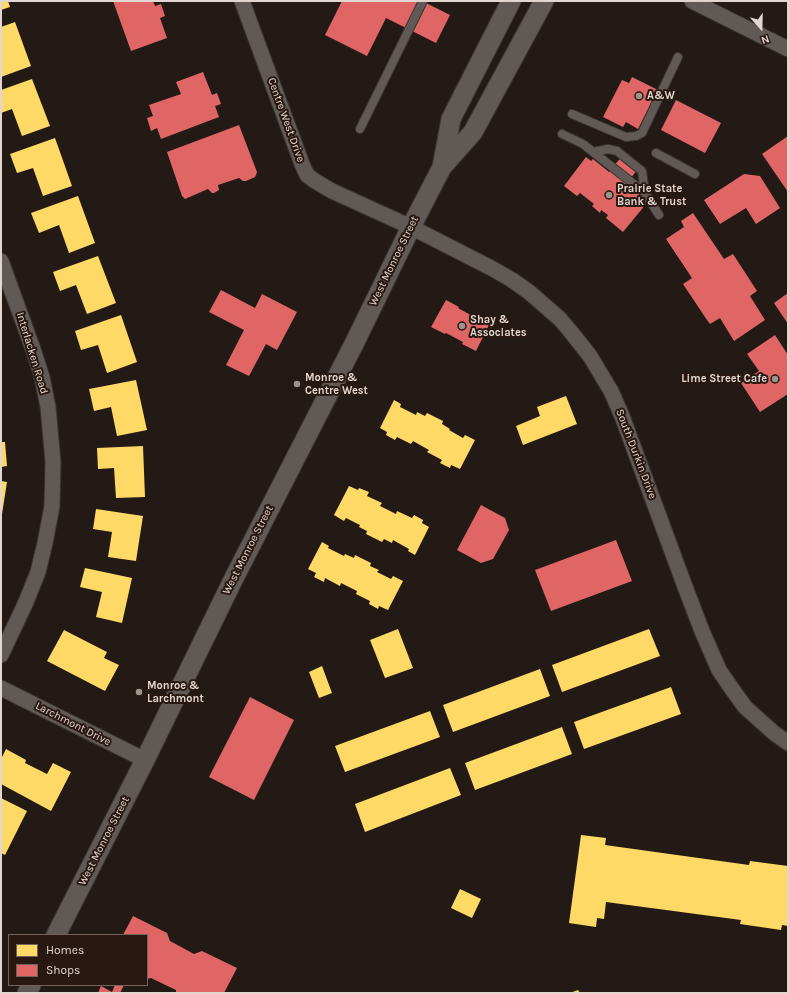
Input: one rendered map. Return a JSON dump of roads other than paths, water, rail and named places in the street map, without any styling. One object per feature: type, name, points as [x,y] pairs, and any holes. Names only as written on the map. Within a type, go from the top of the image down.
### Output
[{"type":"street","name":"Centre West Drive","points":[[242,1],[307,175],[314,181],[332,191],[411,227]]},
{"type":"street","name":"West Monroe Street","points":[[442,167],[451,119],[511,1]]},
{"type":"street","name":"West Monroe Street","points":[[57,934],[145,760],[233,580],[442,167],[473,132],[544,1]]},
{"type":"street","points":[[696,2],[788,49]]},
{"type":"street","name":"South Durkin Drive","points":[[411,227],[493,269],[529,292],[560,319],[590,356],[611,391],[622,416],[702,631],[719,670],[746,707],[774,733],[788,743]]},
{"type":"street","name":"Interlacken Road","points":[[1,260],[42,377],[48,406],[53,462],[52,506],[38,572],[26,602],[1,655]]},
{"type":"street","name":"Larchmont Drive","points":[[1,688],[145,760]]},
{"type":"lane","points":[[360,129],[423,1]]},
{"type":"lane","points":[[572,114],[626,137],[636,136],[642,133],[678,57]]},
{"type":"lane","points":[[562,134],[583,144],[645,193],[659,215]]},
{"type":"lane","points":[[593,152],[608,149],[617,151],[642,171],[645,193]]},
{"type":"lane","points":[[656,153],[695,174]]},
{"type":"place","name":"A&W","points":[[639,96]]},
{"type":"place","name":"Prairie State Bank & Trust","points":[[609,195]]},
{"type":"place","name":"Shay & Associates","points":[[462,326]]},
{"type":"place","name":"Lime Street Cafe","points":[[775,379]]},
{"type":"place","name":"Monroe & Centre West","points":[[297,384]]},
{"type":"place","name":"Monroe & Larchmont","points":[[139,692]]}]
